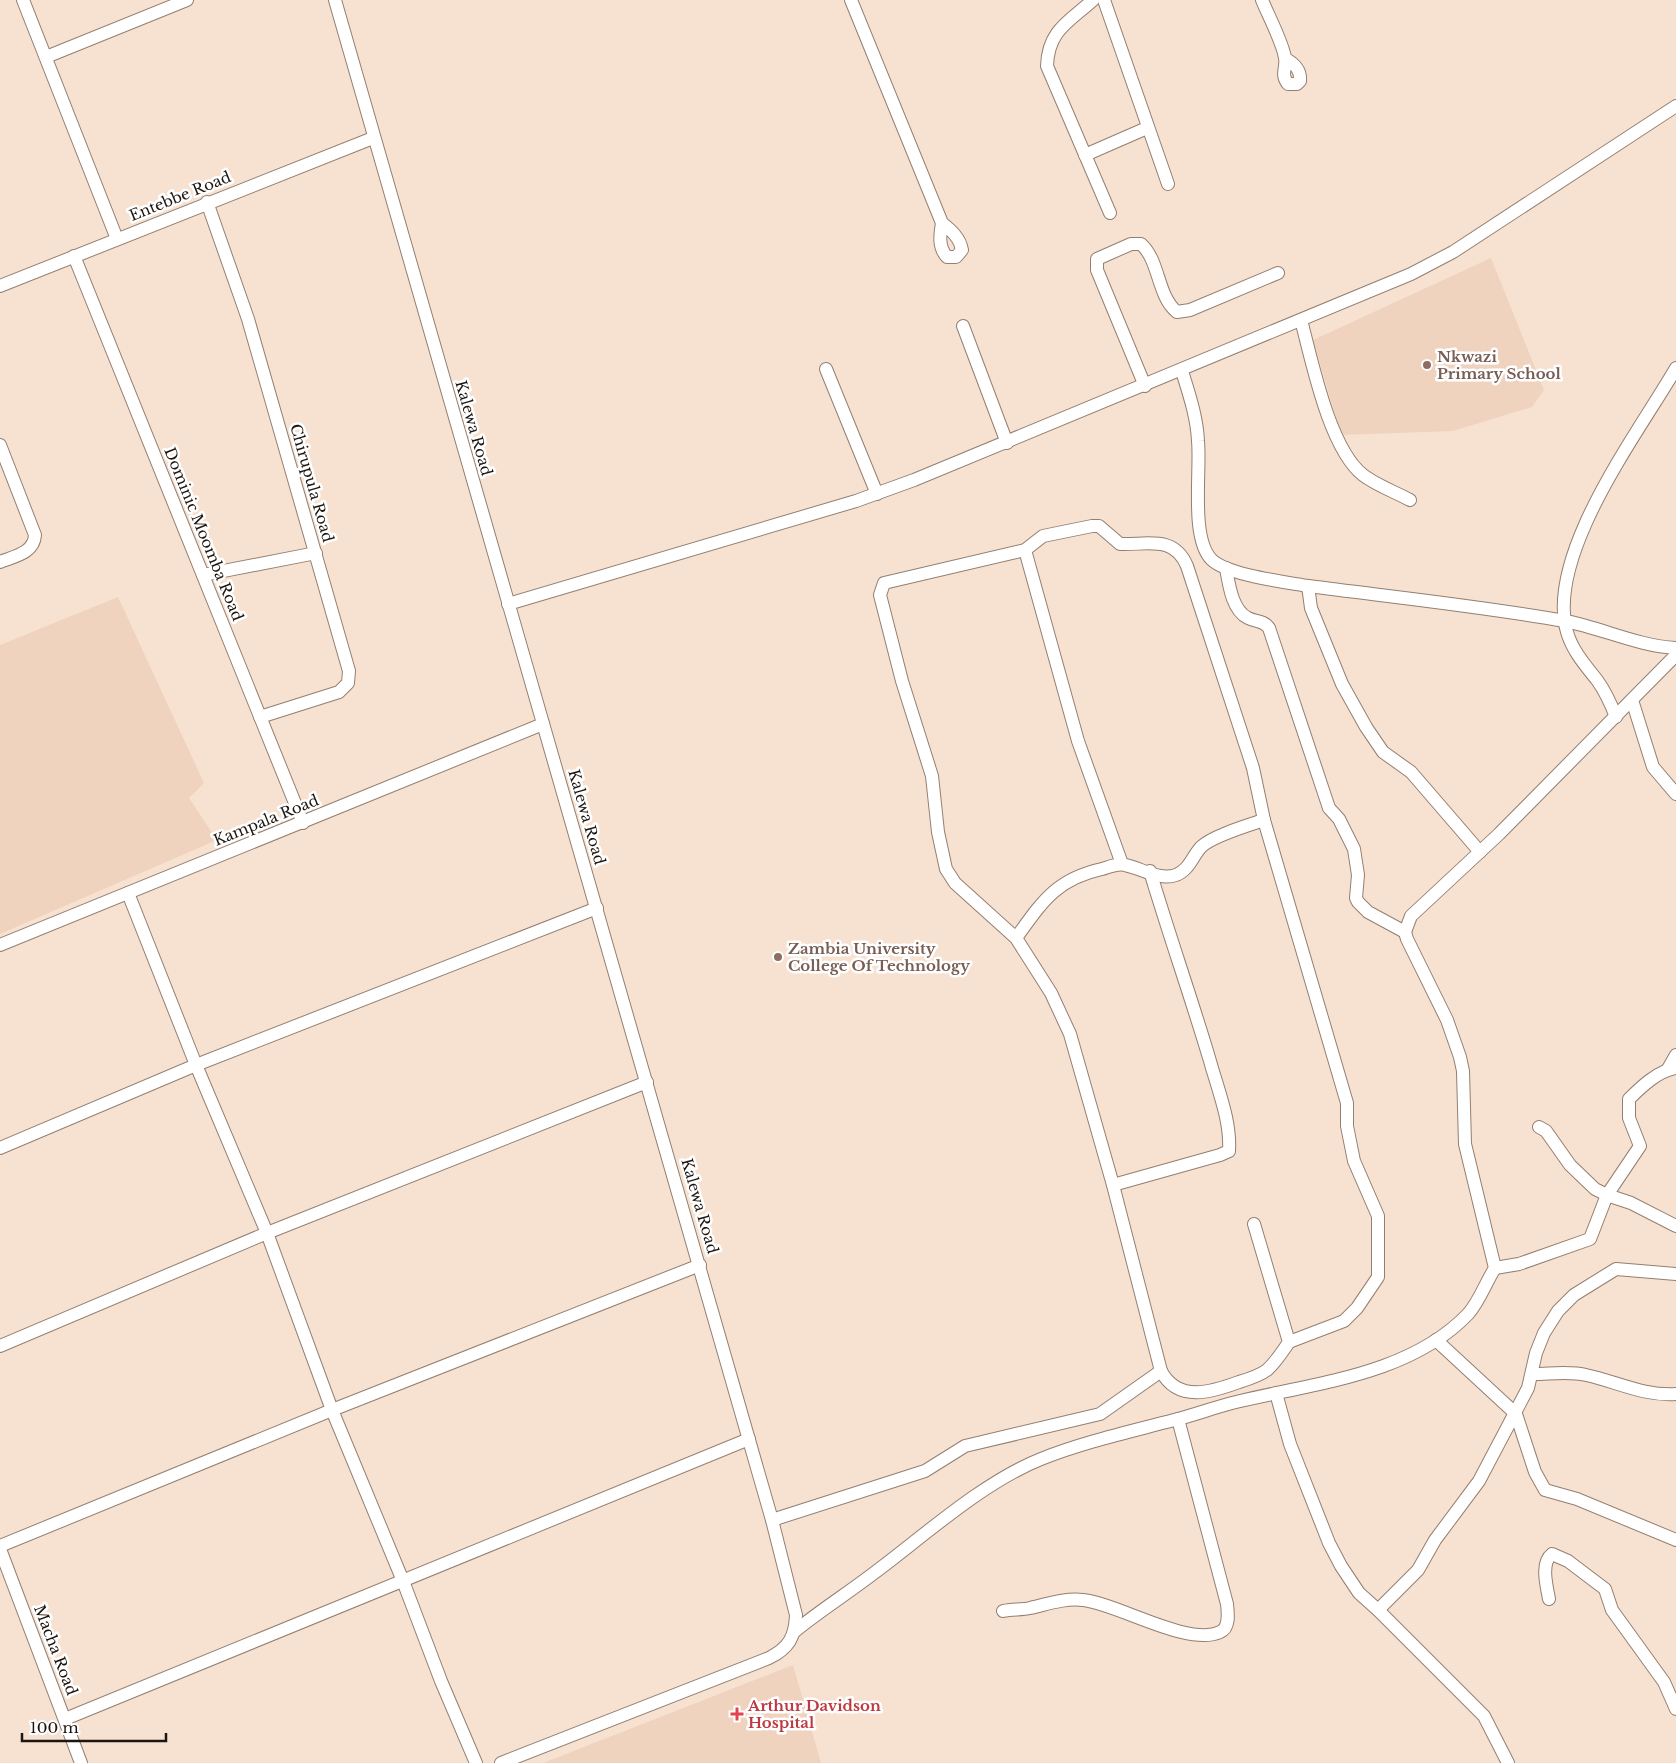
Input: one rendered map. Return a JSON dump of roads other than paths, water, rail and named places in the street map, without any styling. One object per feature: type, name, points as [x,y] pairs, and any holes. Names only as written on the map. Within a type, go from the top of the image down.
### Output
[{"type":"street","points":[[23,0],[117,239]]},
{"type":"street","points":[[46,57],[186,0]]},
{"type":"street","name":"Kalewa Road","points":[[335,0],[373,138],[700,1265],[792,1596],[796,1631]]},
{"type":"street","points":[[851,0],[942,223]]},
{"type":"street","points":[[1093,0],[1064,23],[1056,34],[1047,54],[1047,66],[1050,78],[1110,213]]},
{"type":"street","points":[[1104,0],[1168,184]]},
{"type":"street","points":[[1262,0],[1286,59]]},
{"type":"street","points":[[508,604],[877,494],[1182,371],[1411,274],[1453,252],[1676,106]]},
{"type":"street","points":[[1085,155],[1147,128]]},
{"type":"street","name":"Entebbe Road","points":[[0,286],[207,202],[373,138]]},
{"type":"street","name":"Chirupula Road","points":[[207,202],[248,319],[349,671],[348,683],[339,692],[260,718]]},
{"type":"street","points":[[1145,386],[1097,270],[1096,259],[1131,244],[1141,244],[1147,251],[1170,303],[1177,312],[1190,310],[1278,273]]},
{"type":"street","name":"Dominic Moomba Road","points":[[74,256],[303,823]]},
{"type":"street","points":[[1301,320],[1330,420],[1345,455],[1363,474],[1410,500]]},
{"type":"street","points":[[963,326],[1007,443]]},
{"type":"street","points":[[1616,717],[1607,695],[1574,648],[1564,621],[1566,591],[1572,559],[1581,534],[1606,481],[1676,368]]},
{"type":"street","points":[[826,369],[877,494]]},
{"type":"street","points":[[1182,371],[1198,442],[1201,538],[1208,555],[1226,568],[1308,586],[1564,621],[1612,632],[1660,647],[1676,648]]},
{"type":"street","points":[[0,445],[35,534],[34,543],[30,550],[0,562]]},
{"type":"street","points":[[1100,526],[1120,544],[1161,544],[1178,550],[1187,566],[1253,768],[1264,820],[1347,1103],[1350,1144],[1354,1161],[1378,1216],[1380,1237],[1378,1277],[1357,1308],[1344,1321],[1289,1342],[1268,1369],[1259,1376],[1203,1393],[1176,1388],[1167,1383],[1161,1371],[1113,1185],[1070,1034],[1051,993],[1016,938],[955,883],[946,869],[938,832],[932,776],[902,681],[880,595],[884,583],[1025,550],[1043,536],[1100,526]]},
{"type":"street","points":[[1025,550],[1078,741],[1122,864]]},
{"type":"street","points":[[203,575],[316,553]]},
{"type":"street","points":[[501,1763],[769,1658],[789,1644],[796,1631],[825,1606],[872,1575],[950,1516],[1010,1474],[1040,1460],[1074,1447],[1276,1393],[1374,1370],[1413,1354],[1436,1340],[1470,1312],[1495,1268],[1465,1144],[1463,1071],[1460,1057],[1447,1020],[1405,932],[1368,912],[1356,898],[1358,876],[1354,849],[1339,818],[1329,808],[1269,628],[1262,622],[1246,617],[1239,609],[1232,598],[1226,568]]},
{"type":"street","points":[[1308,586],[1311,608],[1342,684],[1366,727],[1383,752],[1411,772],[1480,852]]},
{"type":"street","points":[[1405,932],[1412,916],[1480,852],[1676,655]]},
{"type":"street","points":[[1632,700],[1653,767],[1676,794]]},
{"type":"street","name":"Kampala Road","points":[[0,946],[543,724]]},
{"type":"street","points":[[1016,938],[1037,908],[1062,883],[1082,873],[1122,864],[1150,871],[1164,877],[1177,875],[1191,864],[1202,846],[1264,820]]},
{"type":"street","points":[[1113,1185],[1229,1151],[1230,1135],[1216,1082],[1179,958],[1150,871]]},
{"type":"street","points":[[128,893],[196,1065],[267,1234],[332,1410],[476,1763]]},
{"type":"street","points":[[0,1148],[196,1065],[597,908]]},
{"type":"street","points":[[1495,1268],[1519,1264],[1590,1239],[1607,1195],[1640,1146],[1629,1118],[1629,1099],[1642,1086],[1672,1068],[1676,1055]]},
{"type":"street","points":[[0,1346],[267,1234],[647,1082]]},
{"type":"street","points":[[1539,1127],[1546,1131],[1570,1165],[1595,1188],[1607,1195],[1631,1203],[1676,1226]]},
{"type":"street","points":[[1254,1224],[1289,1342]]},
{"type":"street","points":[[0,1548],[332,1410],[700,1265]]},
{"type":"street","points":[[1378,1610],[1418,1570],[1436,1540],[1478,1481],[1505,1430],[1516,1414],[1533,1374],[1536,1353],[1544,1333],[1558,1311],[1574,1295],[1616,1268],[1676,1274]]},
{"type":"street","points":[[1436,1340],[1516,1414],[1535,1472],[1545,1490],[1577,1499],[1676,1540]]},
{"type":"street","points":[[772,1520],[925,1471],[965,1446],[1100,1414],[1161,1371]]},
{"type":"street","points":[[1533,1374],[1584,1374],[1636,1391],[1658,1395],[1676,1394]]},
{"type":"street","points":[[1276,1393],[1290,1444],[1329,1544],[1359,1593],[1484,1716],[1508,1763]]},
{"type":"street","points":[[1003,1611],[1029,1608],[1068,1599],[1083,1600],[1097,1602],[1154,1623],[1192,1634],[1220,1632],[1225,1628],[1228,1620],[1227,1604],[1178,1419]]},
{"type":"street","points":[[65,1719],[749,1439]]},
{"type":"street","name":"Macha Road","points":[[0,1548],[81,1763]]},
{"type":"street","points":[[1549,1599],[1546,1562],[1552,1554],[1568,1561],[1605,1588],[1612,1610],[1664,1682],[1676,1709]]},
{"type":"place","name":"Nkwazi Primary School","points":[[1427,365]]},
{"type":"place","name":"Zambia University College Of Technology","points":[[778,957]]},
{"type":"place","name":"Arthur Davidson Hospital","points":[[737,1714]]}]
